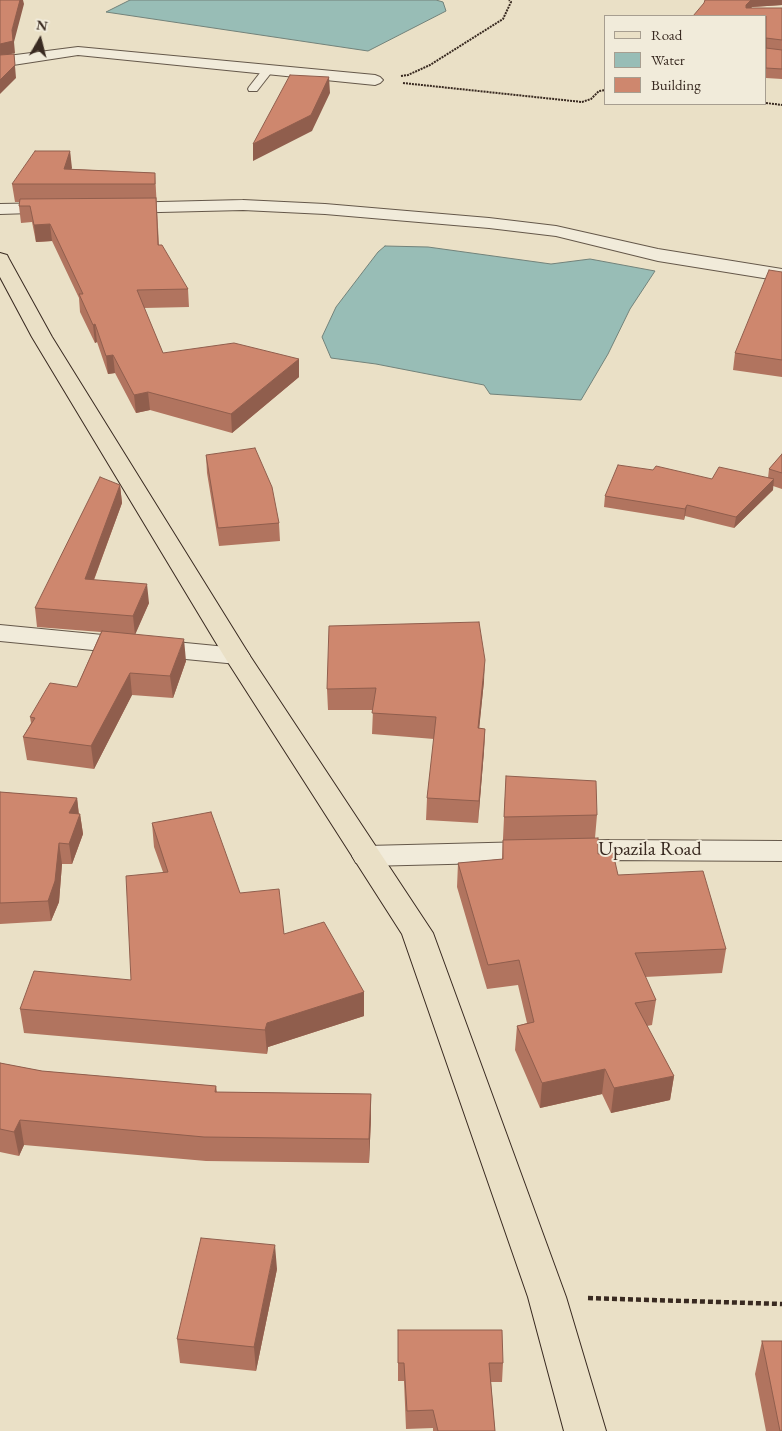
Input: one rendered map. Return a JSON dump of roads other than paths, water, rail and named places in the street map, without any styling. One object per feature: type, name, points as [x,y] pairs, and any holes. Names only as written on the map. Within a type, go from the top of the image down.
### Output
[{"type":"main road","points":[[0,259],[42,337],[237,656],[417,933],[547,1297],[586,1431]]},
{"type":"street","points":[[0,62],[78,51],[267,71],[375,80]]},
{"type":"street","points":[[104,208],[243,205],[325,209],[489,223],[556,231],[658,255],[782,275]]},
{"type":"street","points":[[0,209],[76,208]]},
{"type":"street","points":[[0,634],[237,656]]},
{"type":"street","name":"Upazila Road","points":[[367,856],[609,850],[782,851]]},
{"type":"lane","points":[[253,89],[267,71]]},
{"type":"water","points":[[130,0],[436,0],[443,2],[446,11],[368,51],[106,12]]},
{"type":"water","points":[[385,246],[428,247],[551,264],[590,259],[655,271],[630,309],[608,354],[581,400],[490,394],[484,385],[376,364],[331,358],[322,337],[336,307],[378,252]]}]
